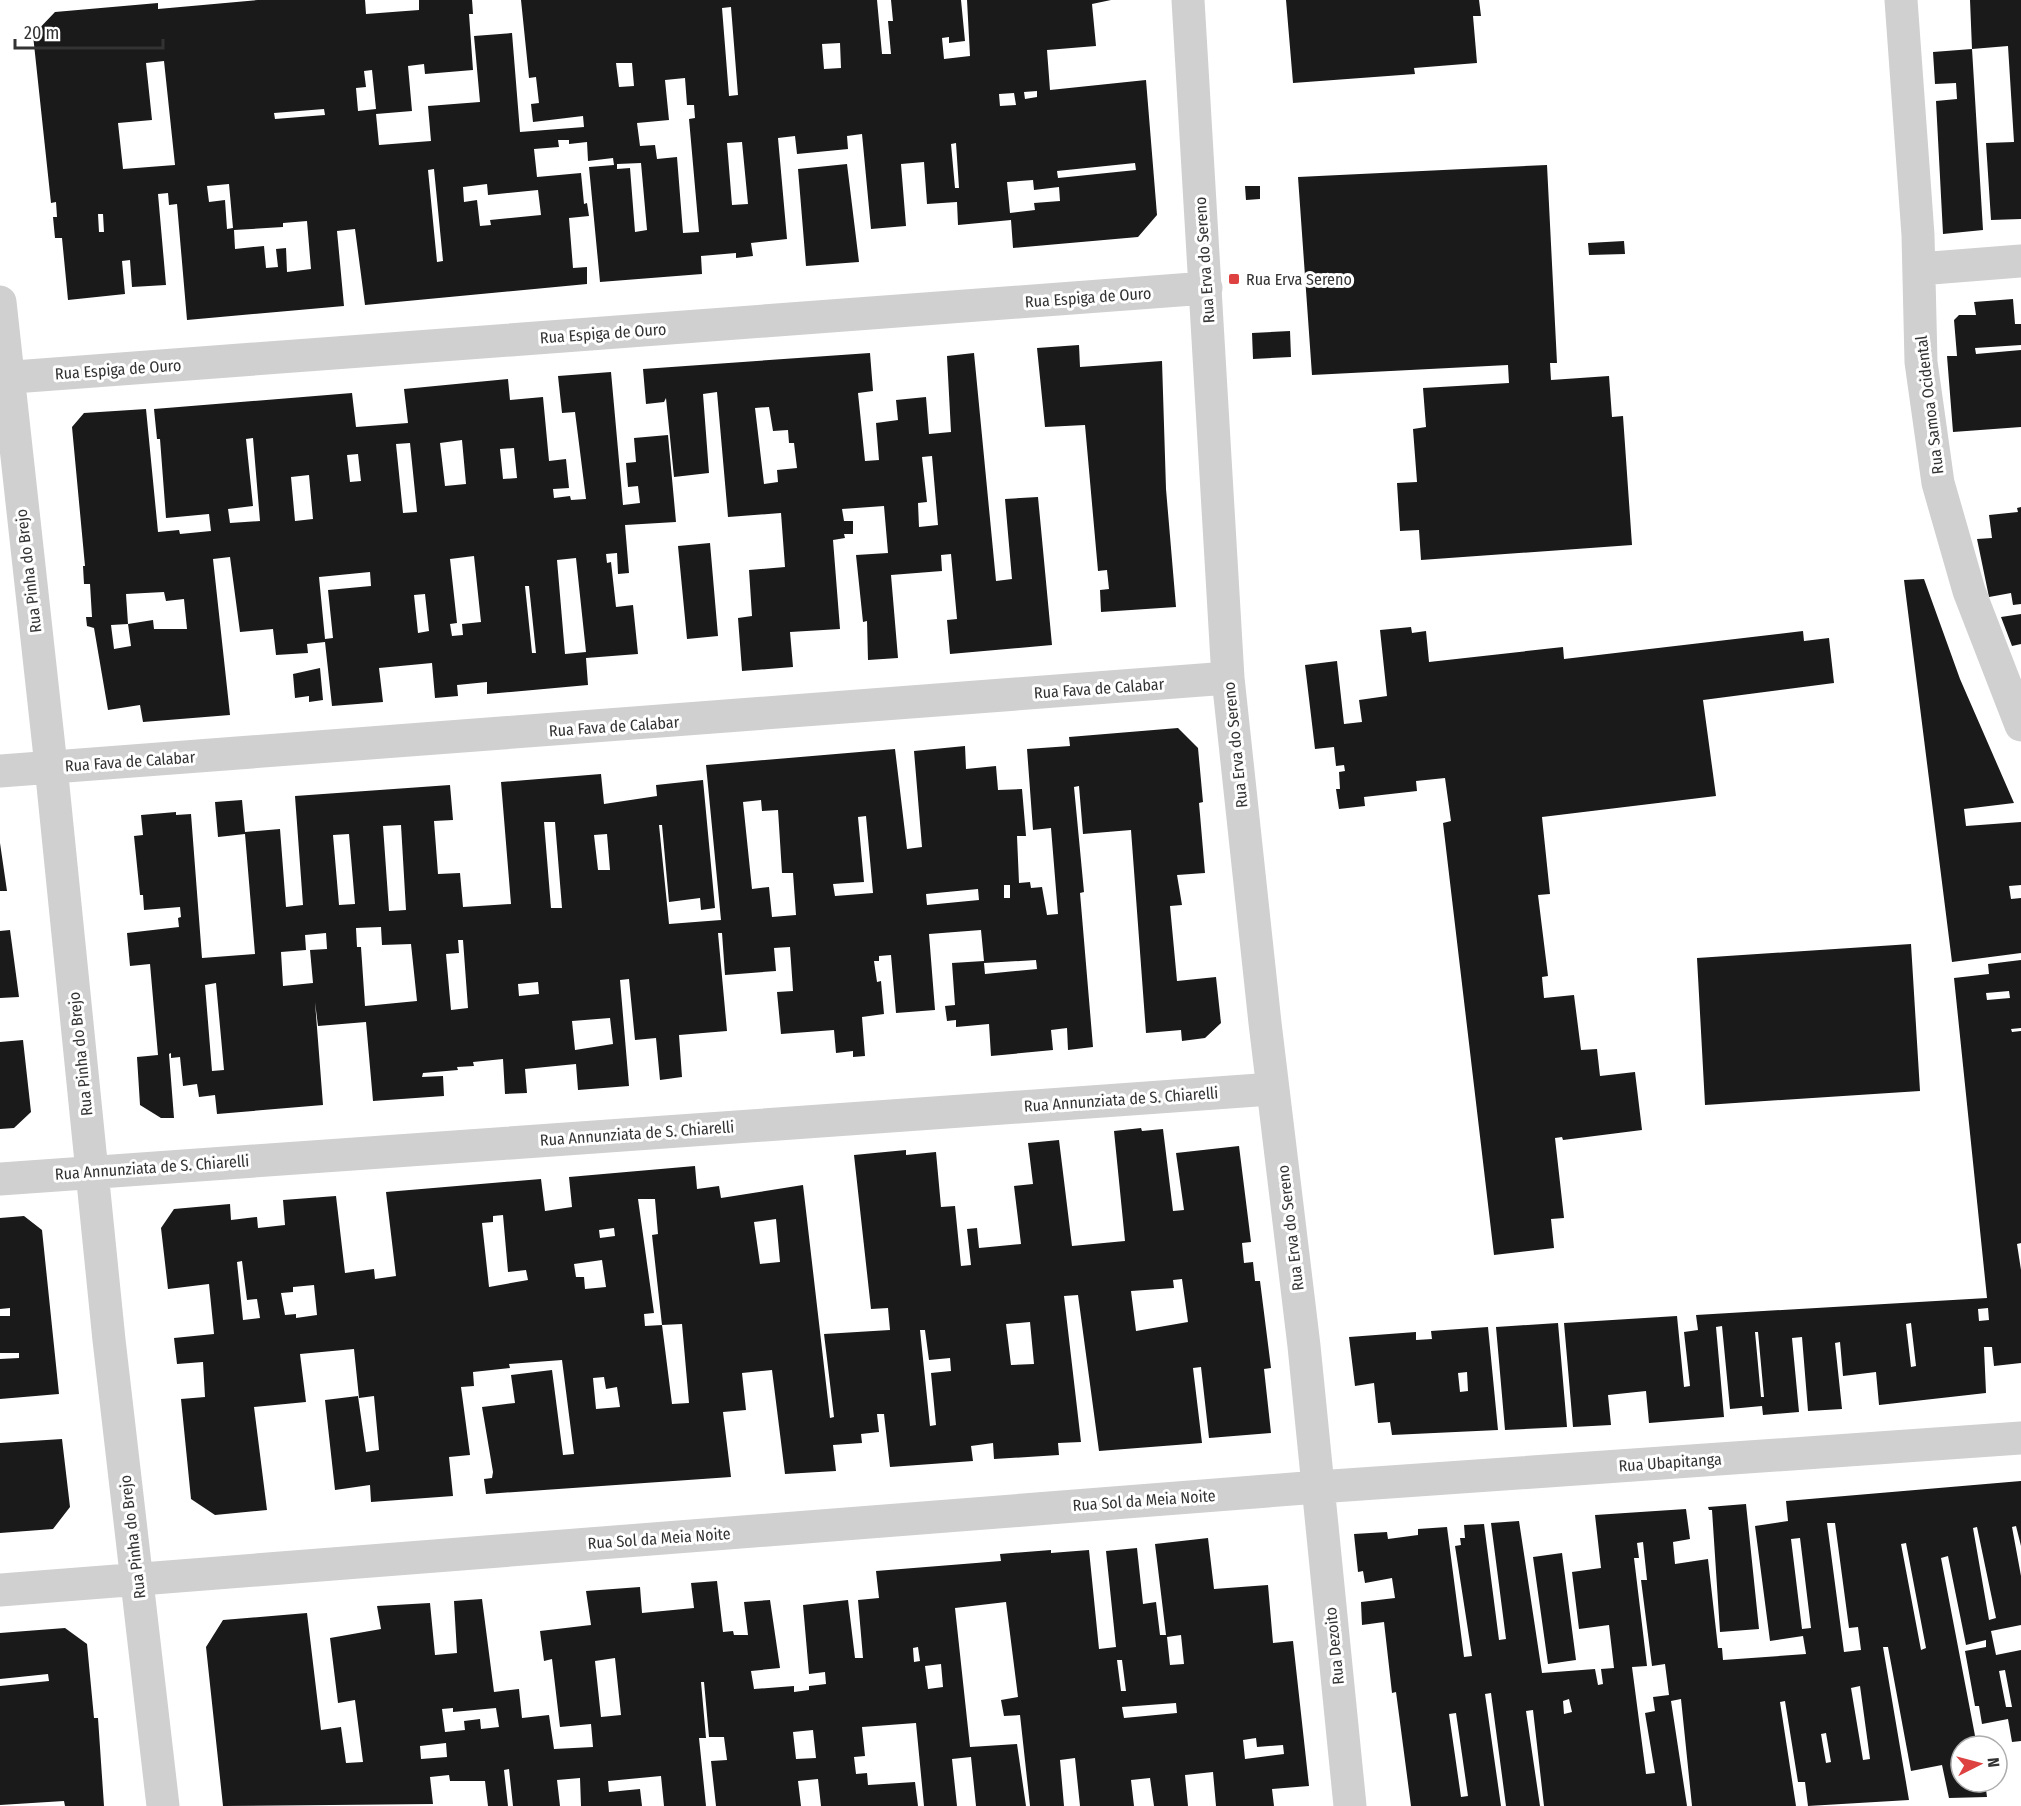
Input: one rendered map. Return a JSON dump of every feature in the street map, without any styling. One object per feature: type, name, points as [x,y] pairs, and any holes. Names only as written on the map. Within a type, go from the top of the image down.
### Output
[{"type":"street","name":"Rua Erva do Sereno","points":[[1188,0],[1228,678],[1318,1486]]},
{"type":"street","name":"Rua Samoa Ocidental","points":[[1901,0],[1919,269],[1921,362],[1938,483],[1969,591],[2021,725]]},
{"type":"street","points":[[1919,269],[2021,261]]},
{"type":"street","name":"Rua Espiga de Ouro","points":[[3,378],[1206,288]]},
{"type":"street","name":"Rua Pinha do Brejo","points":[[0,302],[3,378],[51,766],[92,1172],[163,1806]]},
{"type":"street","name":"Rua Fava de Calabar","points":[[0,771],[1228,678]]},
{"type":"street","name":"Rua Annunziata de S. Chiarelli","points":[[0,1179],[1273,1089]]},
{"type":"street","name":"Rua Ubapitanga","points":[[1318,1486],[2021,1438]]},
{"type":"street","name":"Rua Sol da Meia Noite","points":[[0,1590],[1318,1486]]},
{"type":"street","name":"Rua Dezoito","points":[[1318,1486],[1350,1806]]},
{"type":"building","points":[[258,0],[365,0],[366,14],[419,10],[419,0],[472,0],[473,14],[469,14],[473,70],[425,74],[424,64],[408,66],[412,111],[376,114],[379,145],[431,141],[428,106],[480,102],[474,36],[512,33],[520,132],[584,127],[583,116],[533,122],[531,104],[539,103],[536,77],[529,78],[521,0],[877,0],[882,54],[891,54],[888,21],[893,21],[891,0],[961,0],[965,41],[949,43],[949,37],[942,38],[944,59],[970,56],[967,0],[1111,0],[1092,4],[1096,46],[1047,50],[1050,90],[1146,80],[1157,215],[1138,237],[1013,248],[1011,220],[958,225],[957,202],[927,204],[924,162],[901,164],[906,226],[871,229],[862,134],[847,136],[848,149],[797,154],[795,136],[778,138],[787,239],[751,243],[753,256],[736,258],[736,253],[701,256],[702,274],[600,282],[589,167],[614,165],[613,158],[588,161],[587,142],[569,144],[569,140],[558,140],[559,147],[534,149],[537,177],[581,173],[584,204],[587,203],[589,216],[569,218],[573,268],[587,267],[587,284],[365,305],[355,229],[337,231],[344,306],[187,320],[177,204],[169,205],[168,193],[158,194],[166,285],[132,287],[130,260],[122,261],[125,294],[68,300],[62,238],[55,238],[53,217],[57,217],[56,202],[51,203],[33,35],[55,12],[158,3],[158,9]],"holes":[[[731,7],[738,95],[729,96],[722,8]],[[840,43],[841,68],[824,69],[822,44]],[[164,61],[175,165],[123,169],[118,123],[152,120],[146,63]],[[616,63],[632,63],[634,86],[619,87]],[[372,70],[376,109],[358,111],[356,88],[366,87],[364,71]],[[685,78],[687,105],[694,105],[695,118],[689,119],[699,232],[683,233],[677,157],[657,159],[655,145],[640,146],[637,123],[669,120],[665,80]],[[1037,91],[1037,97],[1025,99],[1024,92]],[[1014,93],[1016,105],[1000,106],[999,94]],[[324,109],[325,115],[275,119],[274,113]],[[742,142],[748,204],[732,205],[727,143]],[[956,143],[959,188],[955,188],[951,144]],[[641,163],[647,230],[635,232],[630,168],[617,169],[617,164]],[[1135,163],[1136,170],[1058,178],[1057,171]],[[434,169],[443,261],[437,262],[428,170]],[[1033,180],[1034,190],[1059,187],[1060,201],[1034,203],[1035,210],[1010,213],[1007,182]],[[229,184],[233,228],[227,229],[225,200],[209,202],[207,186]],[[487,184],[488,195],[538,190],[541,215],[490,220],[491,225],[480,226],[477,200],[464,202],[463,187]],[[98,214],[103,214],[104,232],[99,232]],[[307,221],[311,269],[287,272],[286,248],[276,249],[278,267],[266,268],[264,246],[235,249],[234,230],[283,227],[283,223]]]},
{"type":"building","points":[[1286,0],[1479,0],[1481,16],[1473,16],[1477,63],[1414,68],[1415,74],[1293,83]]},
{"type":"building","points":[[1970,0],[2021,0],[2021,219],[1991,220],[1986,143],[2014,142],[2008,46],[1972,49]]},
{"type":"building","points":[[1972,49],[1983,230],[1943,234],[1936,101],[1957,99],[1956,83],[1935,84],[1933,52]]},
{"type":"building","points":[[847,164],[859,262],[806,266],[798,169]]},
{"type":"building","points":[[1547,165],[1557,363],[1550,363],[1551,380],[1609,376],[1612,417],[1623,416],[1632,545],[1421,560],[1419,530],[1400,531],[1397,483],[1417,482],[1413,429],[1426,427],[1423,388],[1509,383],[1508,365],[1312,375],[1298,177]]},
{"type":"building","points":[[1245,186],[1260,186],[1260,199],[1246,200]]},
{"type":"building","points":[[1624,241],[1625,254],[1589,255],[1588,243]]},
{"type":"building","points":[[2013,299],[2015,324],[2021,324],[2021,345],[1975,348],[1976,354],[2021,350],[2021,427],[1953,432],[1947,356],[1957,356],[1954,320],[1959,315],[1976,315],[1974,302]]},
{"type":"building","points":[[1290,331],[1291,357],[1253,359],[1252,333]]},
{"type":"building","points":[[1079,345],[1080,367],[1162,361],[1166,489],[1176,607],[1101,612],[1100,590],[1109,589],[1107,570],[1098,571],[1085,425],[1045,427],[1037,348]]},
{"type":"building","points":[[870,353],[873,391],[858,393],[865,461],[879,460],[876,423],[898,420],[896,400],[926,397],[929,434],[951,432],[947,356],[974,353],[996,581],[1012,579],[1005,499],[1038,497],[1052,645],[950,654],[947,620],[957,619],[951,554],[941,555],[942,571],[891,575],[898,658],[868,660],[867,621],[863,622],[856,555],[888,553],[884,506],[842,509],[844,521],[853,521],[853,534],[844,534],[845,538],[833,540],[840,629],[790,632],[793,667],[742,671],[738,618],[752,616],[749,570],[785,567],[781,513],[728,517],[717,392],[703,394],[709,473],[674,477],[666,398],[664,402],[646,404],[643,369]],"holes":[[[769,407],[773,431],[788,430],[789,443],[794,443],[797,468],[777,470],[778,482],[764,484],[755,408]],[[932,456],[938,525],[919,527],[918,503],[927,502],[922,457]]]},
{"type":"building","points":[[611,372],[623,505],[640,503],[638,486],[628,487],[626,463],[636,462],[634,438],[668,435],[676,522],[625,525],[629,573],[618,574],[617,553],[606,554],[607,563],[611,562],[616,607],[633,605],[638,654],[586,658],[588,685],[487,694],[487,682],[457,685],[458,696],[435,698],[432,663],[379,668],[383,702],[332,706],[325,642],[307,644],[308,653],[276,655],[273,629],[240,632],[230,557],[213,559],[230,715],[143,722],[140,705],[108,710],[94,628],[87,626],[86,617],[92,617],[90,584],[84,584],[83,566],[85,566],[72,427],[84,413],[146,409],[158,532],[179,530],[180,534],[211,531],[209,514],[166,518],[160,439],[157,439],[154,409],[352,393],[356,427],[408,423],[404,389],[508,379],[510,400],[543,397],[549,461],[566,459],[569,488],[553,489],[554,498],[570,496],[571,500],[586,499],[575,412],[562,413],[558,376]],"holes":[[[253,438],[260,521],[230,523],[228,509],[253,506],[246,439]],[[462,440],[466,484],[445,486],[440,443]],[[410,443],[417,512],[403,513],[396,444]],[[514,448],[517,478],[503,479],[500,449]],[[358,454],[361,481],[350,482],[347,455]],[[309,475],[313,519],[295,521],[291,477]],[[474,556],[481,622],[462,624],[463,635],[452,636],[450,624],[457,623],[450,559]],[[576,558],[586,652],[565,654],[557,560]],[[370,572],[371,586],[328,590],[333,638],[325,639],[319,577]],[[525,586],[529,586],[536,653],[532,653]],[[164,592],[166,601],[184,599],[187,629],[154,629],[153,620],[128,624],[126,594]],[[425,594],[429,631],[418,633],[414,595]],[[128,624],[131,646],[114,649],[111,625]]]},
{"type":"building","points":[[2021,507],[2021,604],[2013,605],[2011,593],[1989,597],[1977,539],[1992,538],[1989,515],[2018,512],[2017,508]]},
{"type":"building","points":[[710,543],[718,636],[687,639],[678,546]]},
{"type":"building","points":[[1924,579],[1960,679],[2014,803],[1964,809],[1966,826],[2021,822],[2021,885],[2009,886],[2011,899],[2021,898],[2021,953],[1952,962],[1904,580]]},
{"type":"building","points":[[2021,614],[2021,644],[2012,646],[2001,617]]},
{"type":"building","points":[[1411,627],[1412,633],[1426,631],[1429,662],[1563,647],[1564,659],[1803,631],[1804,641],[1829,638],[1834,683],[1703,700],[1716,796],[1542,817],[1550,894],[1538,895],[1548,976],[1542,977],[1544,998],[1574,995],[1581,1050],[1597,1049],[1600,1076],[1635,1072],[1642,1130],[1563,1140],[1562,1137],[1555,1138],[1564,1218],[1551,1219],[1554,1248],[1494,1255],[1443,823],[1451,821],[1445,778],[1416,781],[1417,791],[1364,797],[1365,806],[1339,809],[1336,789],[1340,789],[1339,772],[1345,771],[1344,765],[1336,766],[1334,747],[1315,749],[1305,665],[1337,661],[1344,724],[1362,722],[1359,700],[1387,696],[1380,630]]},
{"type":"building","points":[[320,668],[323,700],[309,702],[309,696],[295,698],[293,674]]},
{"type":"building","points":[[1178,728],[1198,748],[1203,802],[1199,803],[1205,873],[1177,875],[1182,905],[1170,906],[1177,981],[1216,977],[1221,1023],[1205,1038],[1182,1041],[1181,1030],[1146,1033],[1131,830],[1083,834],[1079,786],[1074,787],[1084,892],[1080,893],[1093,1047],[1068,1050],[1067,1028],[1051,1030],[1053,1050],[991,1056],[989,1024],[956,1027],[956,1020],[947,1021],[945,1006],[955,1005],[952,963],[984,961],[981,930],[929,934],[935,1010],[896,1013],[891,955],[879,956],[879,961],[874,961],[877,982],[881,981],[884,1014],[862,1017],[865,1056],[853,1057],[853,1051],[836,1053],[834,1030],[781,1034],[777,992],[793,991],[790,947],[774,948],[776,971],[725,975],[722,933],[718,933],[727,1031],[679,1035],[682,1077],[660,1080],[656,1038],[635,1040],[629,979],[620,980],[629,1086],[578,1090],[576,1064],[525,1069],[527,1093],[505,1094],[503,1059],[473,1062],[474,1066],[457,1067],[458,1070],[423,1073],[422,1077],[443,1076],[444,1096],[373,1101],[366,1022],[318,1026],[315,1002],[323,1105],[217,1114],[215,1095],[199,1097],[197,1084],[183,1086],[180,1057],[171,1058],[171,1053],[169,1054],[174,1118],[161,1118],[140,1105],[137,1057],[158,1055],[150,964],[130,966],[127,933],[179,927],[178,918],[181,917],[180,907],[144,910],[143,895],[140,895],[134,836],[143,835],[141,815],[176,812],[176,815],[191,814],[202,958],[255,954],[245,834],[218,837],[215,802],[242,800],[245,832],[280,829],[286,907],[303,905],[295,796],[450,785],[453,820],[434,821],[438,874],[460,873],[463,907],[511,904],[501,782],[601,774],[604,804],[657,796],[656,785],[703,780],[715,908],[701,910],[700,898],[669,902],[662,825],[659,825],[669,924],[721,920],[706,765],[895,749],[907,849],[922,847],[914,751],[965,746],[966,769],[996,766],[998,790],[1022,789],[1026,836],[1017,836],[1019,883],[1030,882],[1031,888],[1042,887],[1047,915],[1058,914],[1051,828],[1033,830],[1027,749],[1070,746],[1069,737]],"holes":[[[761,800],[762,811],[778,810],[782,873],[793,873],[796,915],[772,917],[769,887],[752,889],[743,802]],[[866,816],[873,893],[835,896],[833,884],[864,882],[858,817]],[[544,822],[555,822],[562,908],[551,908]],[[401,825],[406,910],[389,911],[383,826]],[[349,834],[355,904],[339,905],[333,835]],[[607,834],[610,870],[598,870],[594,835]],[[1004,885],[1010,885],[1010,898],[1004,898]],[[978,889],[979,900],[927,905],[926,894]],[[381,927],[382,945],[411,944],[417,1001],[365,1006],[361,947],[357,947],[356,928]],[[326,933],[327,949],[310,950],[313,983],[283,986],[281,952],[306,950],[305,935]],[[458,940],[463,940],[468,1008],[451,1010],[446,954],[459,953]],[[1036,960],[1037,969],[985,974],[984,963]],[[538,982],[539,994],[519,996],[518,984]],[[216,983],[224,1070],[212,1071],[205,985]],[[610,1018],[613,1044],[575,1050],[572,1021]]]},
{"type":"building","points":[[0,843],[7,891],[0,891]]},
{"type":"building","points":[[10,930],[19,997],[0,998],[0,931]]},
{"type":"building","points":[[1911,944],[1920,1091],[1705,1105],[1697,958]]},
{"type":"building","points":[[2021,960],[2021,1028],[2011,1029],[2012,1032],[2021,1031],[2021,1243],[2017,1244],[2021,1270],[2021,1363],[1994,1366],[1992,1347],[1984,1347],[1986,1393],[1879,1405],[1876,1372],[1843,1376],[1840,1342],[1835,1343],[1842,1409],[1808,1411],[1802,1337],[1792,1338],[1799,1412],[1763,1415],[1762,1406],[1730,1409],[1722,1326],[1716,1327],[1724,1417],[1649,1423],[1646,1391],[1608,1395],[1611,1425],[1573,1427],[1564,1323],[1677,1316],[1684,1387],[1690,1386],[1684,1332],[1698,1330],[1696,1315],[1987,1298],[1954,978],[1989,974],[1988,964]],"holes":[[[2009,991],[2010,998],[1987,1000],[1986,993]],[[1988,1308],[1989,1320],[1979,1321],[1978,1309]],[[1911,1323],[1916,1366],[1911,1367],[1906,1324]],[[1755,1332],[1758,1332],[1764,1397],[1761,1397]]]},
{"type":"building","points":[[23,1040],[31,1112],[14,1128],[0,1129],[0,1042]]},
{"type":"building","points":[[1141,1128],[1142,1131],[1163,1129],[1173,1211],[1184,1210],[1176,1153],[1239,1146],[1251,1242],[1242,1243],[1244,1263],[1253,1262],[1255,1281],[1260,1281],[1271,1368],[1264,1369],[1271,1433],[1209,1438],[1201,1367],[1193,1368],[1202,1443],[1099,1451],[1078,1295],[1064,1296],[1081,1442],[1058,1443],[1059,1455],[994,1459],[993,1443],[971,1446],[973,1461],[890,1467],[884,1414],[877,1414],[879,1432],[861,1434],[862,1443],[833,1445],[836,1471],[785,1474],[772,1370],[742,1373],[746,1410],[723,1412],[731,1477],[486,1494],[484,1479],[492,1478],[493,1472],[482,1407],[515,1403],[511,1375],[552,1370],[563,1455],[574,1454],[562,1360],[509,1364],[510,1368],[473,1372],[474,1386],[461,1387],[470,1455],[449,1457],[453,1496],[371,1502],[370,1485],[335,1490],[325,1400],[358,1396],[366,1452],[379,1450],[374,1396],[359,1398],[354,1349],[300,1354],[306,1402],[254,1407],[267,1510],[215,1515],[191,1499],[181,1399],[205,1397],[203,1362],[177,1364],[174,1338],[214,1334],[209,1284],[168,1289],[161,1228],[174,1209],[230,1204],[231,1220],[257,1217],[258,1228],[285,1225],[283,1200],[336,1196],[345,1273],[374,1269],[375,1279],[396,1276],[386,1192],[541,1179],[545,1211],[572,1207],[569,1177],[695,1166],[697,1189],[719,1186],[721,1198],[803,1185],[830,1418],[834,1417],[824,1334],[890,1330],[888,1308],[871,1309],[854,1155],[906,1150],[906,1155],[936,1152],[941,1207],[955,1206],[961,1266],[971,1265],[967,1229],[977,1228],[979,1248],[1021,1244],[1014,1186],[1033,1184],[1028,1143],[1059,1140],[1072,1246],[1125,1241],[1114,1131]],"holes":[[[638,1199],[655,1199],[658,1234],[652,1235],[662,1325],[645,1326],[644,1314],[654,1313]],[[503,1215],[508,1272],[526,1270],[528,1280],[489,1287],[482,1223],[493,1222],[493,1216]],[[776,1219],[780,1262],[760,1264],[754,1222]],[[614,1228],[615,1236],[600,1238],[599,1230]],[[602,1260],[606,1287],[585,1289],[584,1277],[576,1277],[574,1264]],[[242,1261],[247,1300],[257,1299],[260,1318],[243,1320],[237,1262]],[[1182,1279],[1188,1322],[1136,1331],[1131,1291],[1174,1288],[1173,1280]],[[314,1285],[317,1315],[296,1318],[296,1314],[285,1315],[281,1293],[293,1292],[293,1287]],[[1030,1322],[1034,1364],[1011,1365],[1006,1324]],[[682,1324],[689,1403],[672,1404],[662,1325]],[[920,1330],[925,1330],[929,1360],[950,1358],[951,1371],[931,1373],[936,1425],[930,1426]],[[604,1377],[606,1389],[617,1387],[620,1407],[596,1409],[593,1378]]]},
{"type":"building","points":[[24,1216],[42,1230],[59,1394],[0,1399],[0,1359],[19,1358],[19,1353],[0,1353],[0,1316],[10,1316],[10,1308],[0,1309],[0,1218]]},
{"type":"building","points":[[1558,1323],[1567,1427],[1505,1430],[1496,1327]]},
{"type":"building","points":[[1488,1327],[1498,1430],[1392,1435],[1390,1422],[1378,1423],[1374,1383],[1355,1386],[1349,1337],[1416,1332],[1416,1340],[1432,1339],[1431,1331]],"holes":[[[1467,1372],[1468,1391],[1460,1392],[1458,1373]]]},
{"type":"building","points":[[62,1439],[70,1507],[53,1529],[0,1533],[0,1443]]},
{"type":"building","points":[[2021,1481],[2021,1546],[2016,1526],[2012,1527],[2021,1576],[2021,1625],[1991,1631],[1996,1655],[2021,1650],[2021,1741],[2012,1742],[2008,1719],[1982,1724],[1979,1706],[1975,1706],[1965,1651],[1986,1647],[1986,1640],[1966,1645],[1948,1556],[1941,1558],[1975,1734],[1949,1734],[1949,1794],[1987,1794],[1987,1797],[1949,1798],[1942,1765],[1911,1771],[1888,1647],[1883,1647],[1909,1800],[1808,1806],[1805,1782],[1798,1782],[1785,1701],[1780,1702],[1796,1806],[1692,1806],[1681,1699],[1671,1701],[1687,1806],[1544,1806],[1533,1710],[1526,1711],[1540,1806],[1506,1806],[1491,1693],[1485,1694],[1501,1806],[1411,1806],[1396,1692],[1392,1693],[1384,1622],[1362,1625],[1361,1602],[1395,1598],[1392,1578],[1365,1583],[1363,1571],[1358,1572],[1354,1534],[1387,1532],[1388,1539],[1418,1535],[1418,1529],[1447,1527],[1464,1657],[1472,1656],[1455,1546],[1461,1545],[1460,1538],[1465,1538],[1464,1525],[1484,1524],[1499,1640],[1506,1639],[1491,1523],[1519,1521],[1542,1673],[1595,1669],[1598,1685],[1603,1684],[1601,1669],[1614,1668],[1609,1625],[1579,1629],[1572,1572],[1601,1568],[1595,1515],[1686,1509],[1690,1539],[1673,1542],[1675,1564],[1708,1559],[1718,1648],[1722,1648],[1723,1660],[1806,1654],[1803,1636],[1770,1641],[1755,1526],[1788,1521],[1786,1501]],"holes":[[[1827,1523],[1835,1523],[1849,1628],[1858,1627],[1861,1650],[1844,1652]],[[1977,1527],[1996,1618],[1989,1620],[1973,1528]],[[1800,1538],[1811,1628],[1802,1629],[1791,1539]],[[1643,1542],[1647,1580],[1641,1580],[1652,1666],[1665,1664],[1669,1695],[1653,1697],[1655,1711],[1645,1713],[1655,1773],[1646,1774],[1632,1667],[1647,1666],[1634,1558],[1639,1558],[1637,1543]],[[1906,1543],[1926,1648],[1921,1650],[1901,1544]],[[2005,1670],[2012,1707],[2006,1707],[1999,1671]],[[1860,1686],[1870,1759],[1863,1760],[1851,1688]],[[1569,1699],[1572,1712],[1564,1714],[1563,1701]],[[1456,1713],[1468,1796],[1461,1797],[1449,1714]],[[1826,1733],[1831,1762],[1826,1763],[1821,1734]]]},
{"type":"building","points":[[1746,1504],[1759,1629],[1720,1632],[1712,1510],[1708,1507]]},
{"type":"building","points":[[1208,1538],[1214,1589],[1268,1585],[1273,1643],[1293,1641],[1309,1786],[1272,1789],[1274,1806],[1216,1806],[1213,1772],[1185,1775],[1188,1806],[1154,1806],[1150,1778],[1131,1780],[1134,1806],[1080,1806],[1075,1758],[1060,1760],[1064,1806],[1030,1806],[1020,1715],[1004,1716],[1001,1700],[1018,1697],[1006,1602],[955,1608],[970,1747],[1017,1744],[1026,1806],[976,1806],[971,1757],[952,1759],[957,1806],[924,1806],[916,1723],[862,1727],[865,1756],[854,1757],[856,1774],[867,1773],[868,1785],[915,1782],[918,1806],[821,1806],[818,1779],[798,1781],[801,1806],[716,1806],[711,1761],[727,1760],[724,1737],[709,1737],[704,1682],[701,1682],[706,1738],[699,1738],[706,1806],[664,1806],[661,1776],[608,1781],[609,1792],[640,1789],[642,1806],[581,1806],[580,1778],[557,1780],[560,1806],[513,1806],[509,1769],[504,1770],[508,1806],[488,1806],[485,1781],[450,1781],[449,1775],[430,1777],[433,1804],[223,1806],[206,1647],[223,1620],[307,1613],[321,1730],[341,1727],[346,1763],[363,1762],[355,1700],[338,1703],[330,1638],[381,1629],[377,1606],[430,1603],[435,1655],[457,1653],[454,1601],[482,1599],[494,1692],[519,1689],[522,1718],[549,1715],[554,1749],[593,1747],[591,1724],[560,1727],[552,1659],[544,1661],[540,1631],[591,1625],[586,1591],[640,1587],[642,1613],[694,1608],[691,1583],[717,1581],[723,1632],[733,1631],[734,1635],[748,1635],[744,1602],[770,1600],[780,1668],[751,1671],[754,1689],[794,1686],[794,1692],[809,1690],[809,1686],[826,1684],[825,1672],[809,1674],[803,1605],[848,1600],[855,1658],[863,1658],[858,1600],[879,1598],[876,1571],[1001,1561],[1000,1554],[1089,1550],[1099,1649],[1116,1647],[1106,1551],[1137,1548],[1143,1604],[1156,1602],[1160,1635],[1166,1635],[1155,1544]],"holes":[[[1181,1635],[1184,1664],[1170,1665],[1167,1637]],[[918,1647],[920,1661],[914,1662],[913,1648]],[[615,1658],[621,1715],[601,1717],[595,1661]],[[1117,1660],[1122,1660],[1126,1691],[1121,1691]],[[941,1664],[943,1687],[928,1689],[925,1666]],[[1176,1703],[1177,1713],[1124,1718],[1122,1707]],[[453,1708],[453,1712],[496,1708],[499,1727],[481,1729],[480,1719],[464,1721],[465,1730],[445,1732],[442,1709]],[[813,1730],[816,1758],[796,1759],[793,1732]],[[1256,1738],[1257,1747],[1283,1745],[1284,1754],[1245,1759],[1243,1740]],[[446,1743],[447,1757],[421,1759],[420,1746]]]},
{"type":"building","points":[[1562,1553],[1576,1660],[1548,1664],[1533,1557]]},
{"type":"building","points":[[65,1628],[87,1644],[94,1718],[98,1718],[104,1806],[65,1806],[64,1801],[0,1805],[0,1686],[49,1681],[48,1674],[0,1679],[0,1633]]},
{"type":"place","name":"Rua Erva Sereno","points":[[1234,279]]}]
